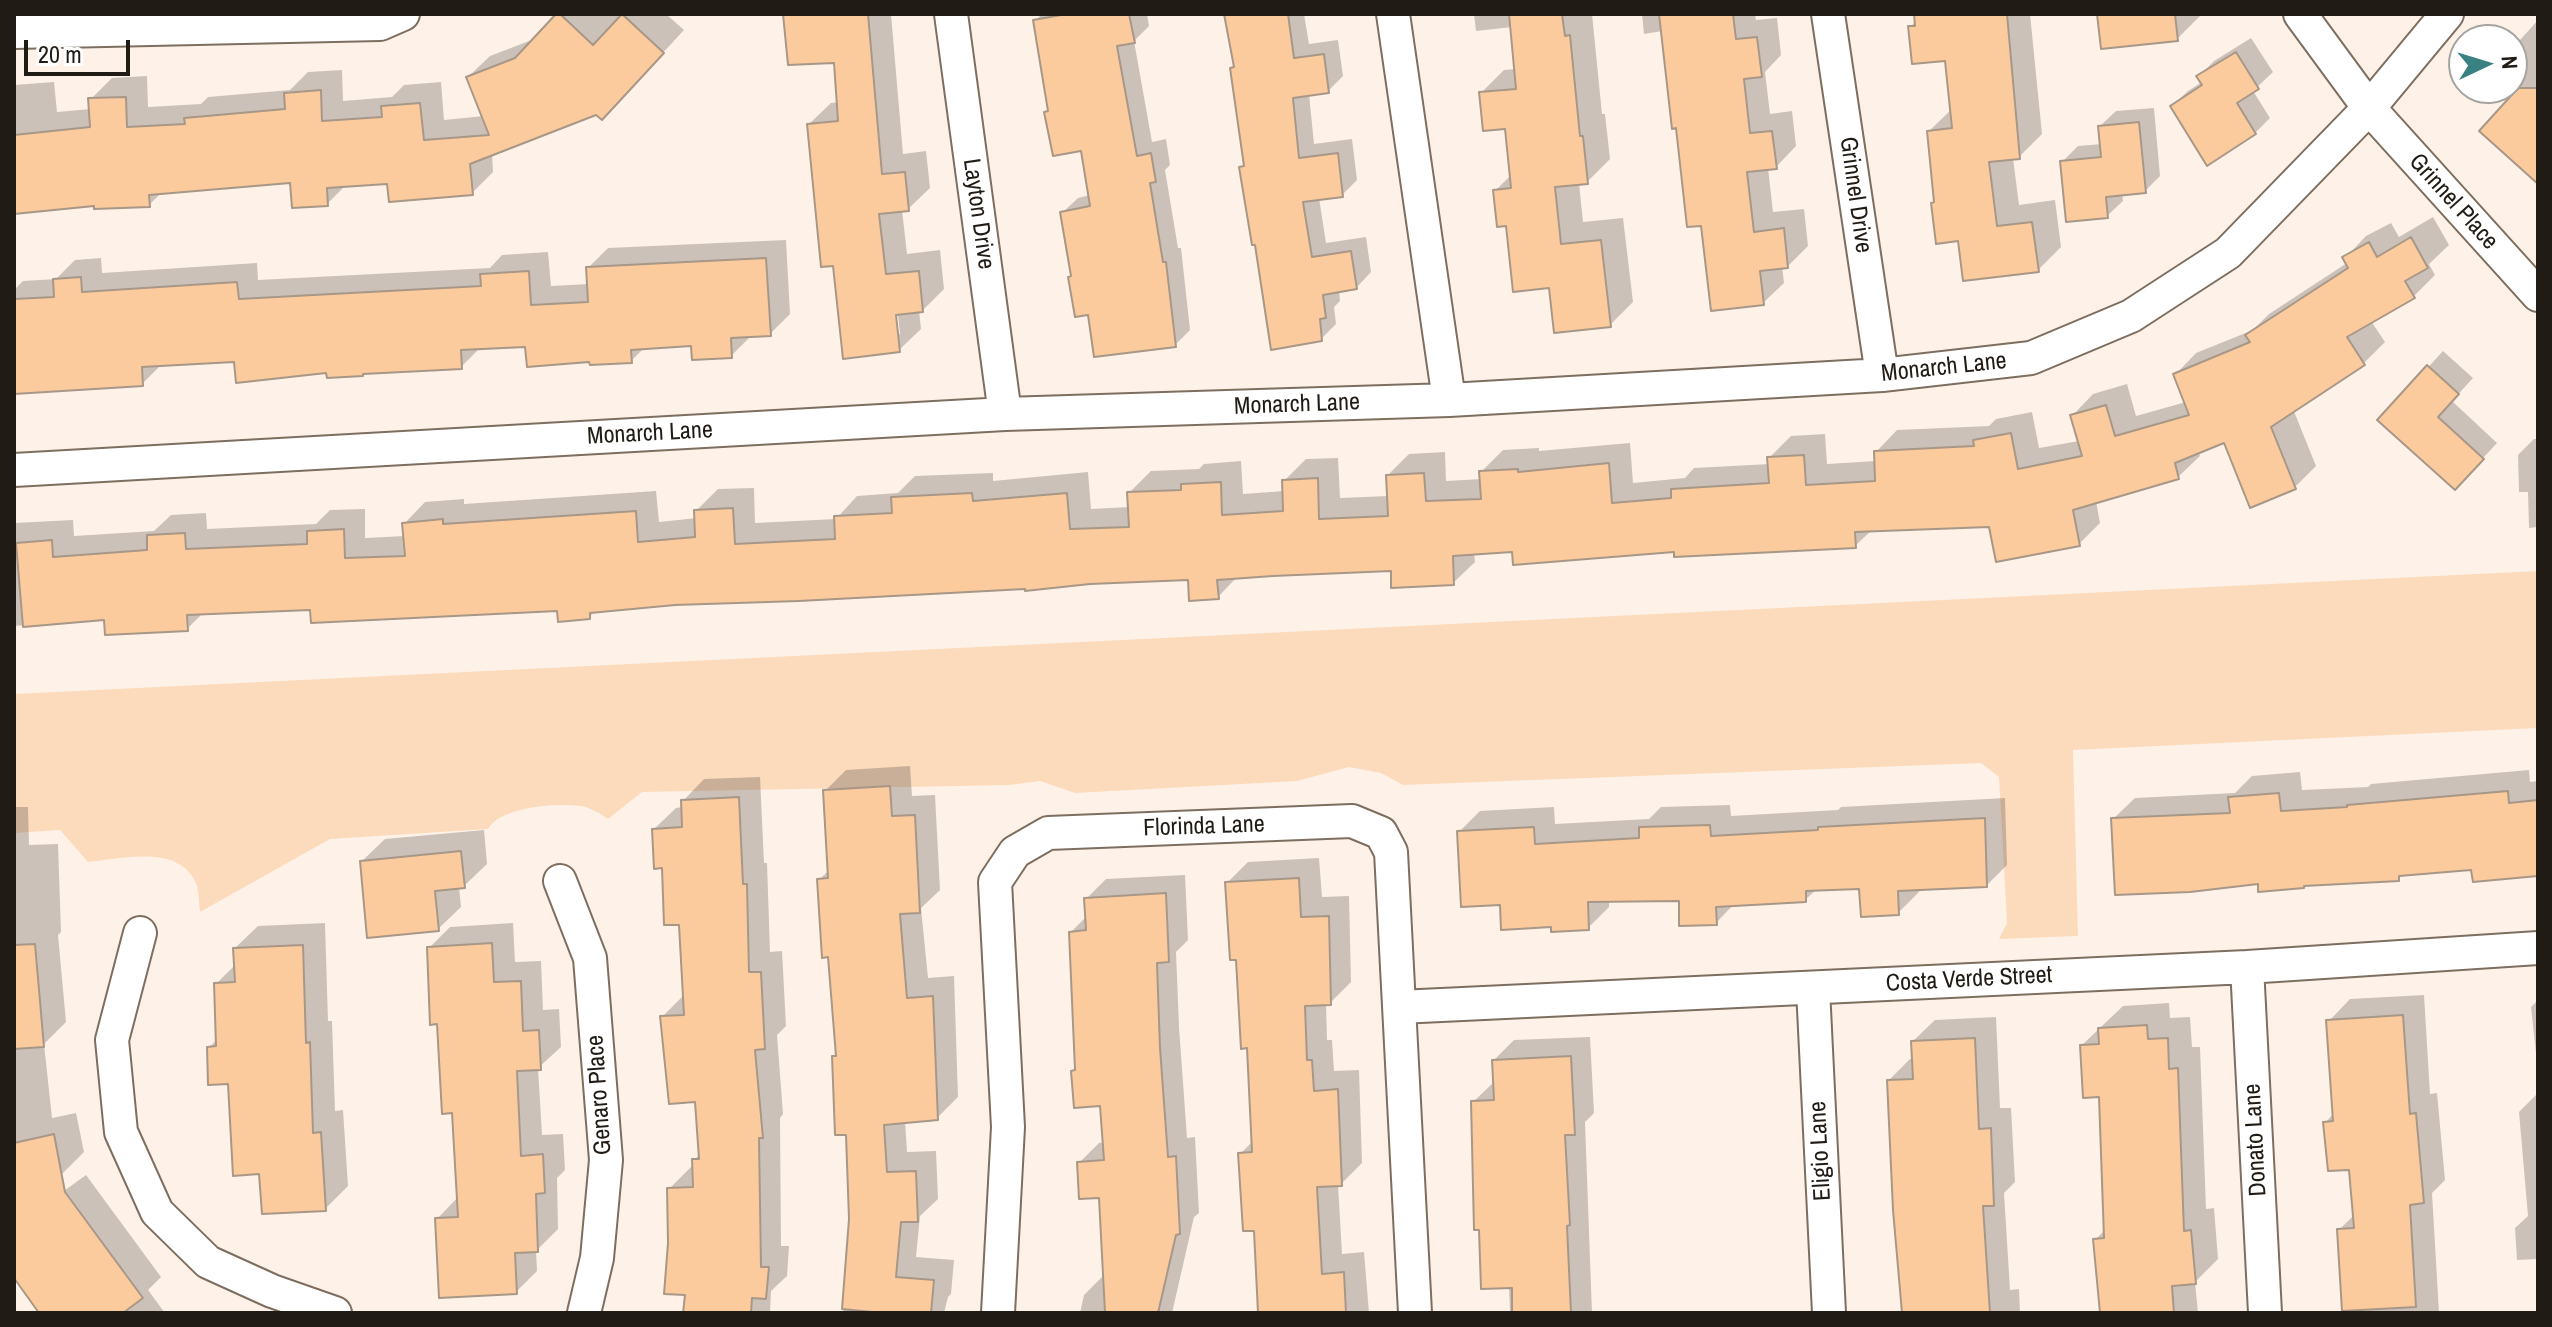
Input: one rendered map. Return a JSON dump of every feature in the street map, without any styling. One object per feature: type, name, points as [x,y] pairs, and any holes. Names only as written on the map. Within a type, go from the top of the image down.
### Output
[{"type":"street","points":[[14,32],[380,24],[403,14]]},
{"type":"street","name":"Layton Drive","points":[[951,14],[1005,414]]},
{"type":"street","points":[[1393,14],[1449,400]]},
{"type":"street","name":"Grinnel Drive","points":[[1828,14],[1882,375]]},
{"type":"street","points":[[2300,14],[2369,108]]},
{"type":"street","name":"Monarch Lane","points":[[14,470],[1005,414],[1449,400],[1882,375],[2031,358],[2131,316],[2228,253],[2369,108],[2447,14]]},
{"type":"street","name":"Grinnel Place","points":[[2369,108],[2538,295]]},
{"type":"street","name":"Florinda Lane","points":[[998,1313],[1008,1127],[995,882],[1015,852],[1048,833],[1352,821],[1381,833],[1391,852],[1415,1313]]},
{"type":"street","name":"Genaro Place","points":[[560,881],[590,958],[606,1160],[597,1258],[584,1313]]},
{"type":"street","points":[[140,933],[112,1040],[121,1132],[157,1212],[208,1262],[272,1291],[335,1313]]},
{"type":"street","name":"Costa Verde Street","points":[[1399,1007],[2247,967],[2538,948]]},
{"type":"street","name":"Donato Lane","points":[[2247,967],[2265,1313]]},
{"type":"street","name":"Eligio Lane","points":[[1813,989],[1829,1313]]},
{"type":"shaded area","points":[[2538,571],[2538,728],[2073,750],[2078,936],[1999,939],[2007,923],[1999,777],[1981,763],[1403,785],[1381,773],[1349,767],[1297,781],[1075,793],[1040,781],[1009,785],[642,792],[608,819],[583,807],[543,806],[504,816],[488,829],[330,839],[200,912],[197,886],[189,872],[178,864],[150,857],[88,862],[60,830],[14,833],[14,694]]},
{"type":"building","points":[[556,14],[560,14],[593,45],[622,14],[664,53],[602,120],[596,115],[470,164],[473,195],[389,202],[387,184],[327,188],[328,206],[292,208],[290,183],[149,195],[150,207],[94,209],[94,206],[14,214],[14,135],[90,127],[88,98],[126,97],[127,127],[185,124],[184,118],[285,109],[284,93],[321,90],[322,121],[382,117],[381,106],[420,103],[424,140],[489,135],[466,77],[515,58]]},
{"type":"building","points":[[783,14],[868,14],[882,174],[905,172],[909,211],[879,214],[886,274],[919,271],[923,312],[896,315],[900,352],[843,359],[833,266],[821,267],[807,124],[838,121],[834,63],[788,65]]},
{"type":"building","points":[[1067,14],[1129,14],[1135,43],[1117,46],[1137,156],[1151,153],[1156,182],[1150,183],[1163,262],[1166,262],[1176,347],[1094,357],[1088,315],[1075,317],[1060,212],[1090,206],[1081,151],[1053,156],[1044,112],[1048,111],[1033,20]]},
{"type":"building","points":[[1224,14],[1288,14],[1294,58],[1324,54],[1329,93],[1293,98],[1299,158],[1338,153],[1343,197],[1303,202],[1312,257],[1351,251],[1357,289],[1323,295],[1326,318],[1320,319],[1322,341],[1271,350],[1239,167],[1244,166],[1230,68],[1234,67]]},
{"type":"building","points":[[1509,14],[1562,14],[1565,36],[1570,35],[1588,184],[1555,187],[1561,244],[1601,240],[1611,327],[1554,333],[1549,288],[1513,292],[1506,226],[1497,227],[1493,190],[1511,188],[1505,129],[1483,131],[1479,92],[1516,89]]},
{"type":"building","points":[[1659,14],[1733,14],[1736,39],[1757,37],[1762,77],[1744,79],[1750,133],[1772,131],[1777,169],[1747,172],[1754,232],[1784,228],[1788,268],[1760,271],[1764,305],[1711,311],[1701,226],[1687,227]]},
{"type":"building","points":[[1914,14],[2007,14],[2020,159],[1989,162],[1997,226],[2032,222],[2039,272],[1963,281],[1958,241],[1936,244],[1927,131],[1952,128],[1945,61],[1912,64],[1908,26],[1915,26]]},
{"type":"building","points":[[2097,14],[2175,14],[2178,41],[2101,49]]},
{"type":"building","points":[[2236,52],[2259,89],[2237,103],[2256,134],[2207,166],[2170,106],[2202,85],[2196,76]]},
{"type":"building","points":[[2528,88],[2538,88],[2538,184],[2479,131],[2503,104],[2528,104]]},
{"type":"building","points":[[2139,122],[2146,193],[2106,197],[2108,218],[2066,222],[2060,161],[2101,157],[2098,126]]},
{"type":"building","points":[[2411,237],[2428,268],[2405,281],[2415,298],[2347,337],[2365,365],[2271,427],[2296,489],[2250,508],[2224,443],[2175,463],[2179,479],[2073,510],[2080,546],[1996,562],[1989,527],[1855,532],[1856,548],[1674,557],[1674,552],[1513,565],[1512,552],[1453,556],[1454,585],[1391,588],[1391,571],[1273,576],[1217,580],[1219,599],[1189,601],[1188,580],[1090,584],[1025,591],[675,605],[590,613],[590,619],[558,622],[557,611],[311,623],[310,610],[187,615],[188,631],[105,635],[104,620],[23,627],[16,543],[52,540],[53,557],[147,550],[147,535],[185,533],[186,549],[307,544],[307,531],[344,529],[345,558],[405,556],[402,523],[443,519],[443,524],[636,511],[638,542],[695,537],[694,510],[733,508],[735,544],[835,539],[834,516],[892,513],[891,497],[972,493],[973,501],[1067,493],[1070,529],[1129,527],[1127,492],[1181,490],[1181,484],[1221,482],[1222,515],[1283,511],[1282,480],[1318,478],[1319,519],[1388,516],[1386,475],[1424,473],[1426,501],[1481,499],[1479,471],[1518,469],[1518,472],[1609,463],[1612,503],[1671,498],[1671,489],[1769,483],[1767,457],[1804,455],[1806,485],[1875,481],[1874,451],[1974,446],[1973,440],[2011,433],[2018,469],[2082,456],[2070,415],[2106,405],[2115,436],[2189,415],[2173,374],[2250,342],[2245,335],[2348,268],[2342,257],[2369,242],[2377,257]]},
{"type":"building","points":[[766,258],[771,336],[731,338],[732,358],[692,360],[691,346],[631,350],[632,363],[590,365],[589,362],[527,367],[525,347],[461,350],[462,369],[327,378],[326,373],[236,383],[234,362],[142,367],[143,386],[14,394],[14,299],[54,297],[53,279],[81,277],[82,292],[237,282],[239,299],[481,286],[480,274],[529,271],[531,305],[588,302],[586,267]]},
{"type":"building","points":[[2427,365],[2459,394],[2438,417],[2484,459],[2455,490],[2377,420]]},
{"type":"building","points":[[890,786],[892,816],[915,815],[920,913],[900,914],[907,998],[933,996],[938,1120],[884,1125],[887,1172],[916,1171],[918,1222],[901,1222],[896,1277],[934,1280],[931,1313],[842,1309],[849,1219],[846,1135],[835,1135],[832,1056],[836,1056],[828,957],[822,958],[817,879],[828,878],[823,790]]},
{"type":"building","points":[[2508,791],[2509,803],[2538,800],[2538,876],[2473,882],[2471,870],[2399,876],[2399,881],[2304,886],[2258,892],[2258,884],[2190,892],[2115,895],[2111,818],[2230,813],[2228,797],[2279,793],[2281,811]]},
{"type":"building","points":[[739,797],[743,884],[747,884],[749,972],[761,972],[765,1049],[755,1050],[763,1138],[759,1138],[761,1267],[769,1267],[766,1299],[752,1298],[751,1313],[683,1313],[685,1295],[664,1294],[668,1243],[667,1188],[693,1187],[692,1159],[699,1159],[695,1102],[669,1104],[660,1016],[684,1015],[679,925],[664,925],[662,868],[654,869],[652,829],[682,827],[681,800]]},
{"type":"building","points":[[1985,818],[1987,887],[1898,891],[1899,915],[1861,917],[1859,889],[1806,891],[1806,902],[1716,907],[1717,925],[1679,926],[1679,901],[1588,902],[1589,930],[1551,932],[1551,927],[1501,930],[1500,905],[1461,907],[1457,831],[1534,827],[1535,844],[1639,838],[1639,827],[1710,825],[1711,836]]},
{"type":"building","points":[[461,851],[465,888],[435,891],[439,931],[367,938],[360,861]]},
{"type":"building","points":[[1299,878],[1301,917],[1329,916],[1331,1005],[1305,1006],[1307,1060],[1312,1060],[1314,1091],[1338,1089],[1342,1186],[1317,1187],[1322,1274],[1344,1272],[1346,1313],[1258,1313],[1254,1231],[1243,1231],[1238,1153],[1252,1152],[1247,1048],[1241,1049],[1236,960],[1230,960],[1225,882]]},
{"type":"building","points":[[1166,893],[1169,962],[1157,963],[1160,1048],[1168,1157],[1176,1156],[1180,1234],[1176,1235],[1158,1313],[1105,1313],[1099,1198],[1079,1199],[1077,1162],[1104,1160],[1100,1106],[1074,1108],[1069,932],[1086,930],[1084,898]]},
{"type":"building","points":[[492,943],[494,982],[521,981],[523,1031],[539,1030],[541,1070],[517,1071],[521,1156],[543,1154],[545,1193],[536,1194],[538,1252],[515,1253],[517,1294],[439,1298],[435,1218],[458,1217],[452,1113],[442,1114],[437,1024],[430,1025],[427,947]]},
{"type":"building","points":[[35,944],[44,1047],[14,1049],[14,945]]},
{"type":"building","points":[[303,945],[313,1133],[321,1132],[326,1211],[262,1214],[259,1174],[233,1176],[228,1084],[208,1085],[207,1047],[216,1046],[214,983],[235,982],[233,948]]},
{"type":"building","points":[[2403,1015],[2410,1114],[2416,1113],[2424,1203],[2410,1205],[2416,1307],[2342,1311],[2337,1229],[2354,1228],[2349,1170],[2328,1171],[2323,1122],[2333,1121],[2326,1020]]},
{"type":"building","points":[[2147,1025],[2148,1039],[2168,1038],[2169,1069],[2178,1068],[2184,1231],[2191,1230],[2196,1284],[2172,1286],[2174,1313],[2100,1313],[2093,1239],[2104,1238],[2099,1097],[2083,1098],[2080,1045],[2099,1044],[2098,1028]]},
{"type":"building","points":[[1975,1038],[1979,1129],[1991,1128],[1994,1206],[1983,1206],[1990,1313],[1902,1313],[1887,1080],[1913,1079],[1911,1041]]},
{"type":"building","points":[[1571,1056],[1575,1135],[1565,1135],[1571,1313],[1512,1313],[1512,1288],[1481,1289],[1479,1230],[1474,1230],[1471,1101],[1494,1100],[1492,1060]]},
{"type":"building","points":[[54,1134],[65,1192],[143,1298],[123,1313],[39,1313],[14,1278],[14,1143]]}]
